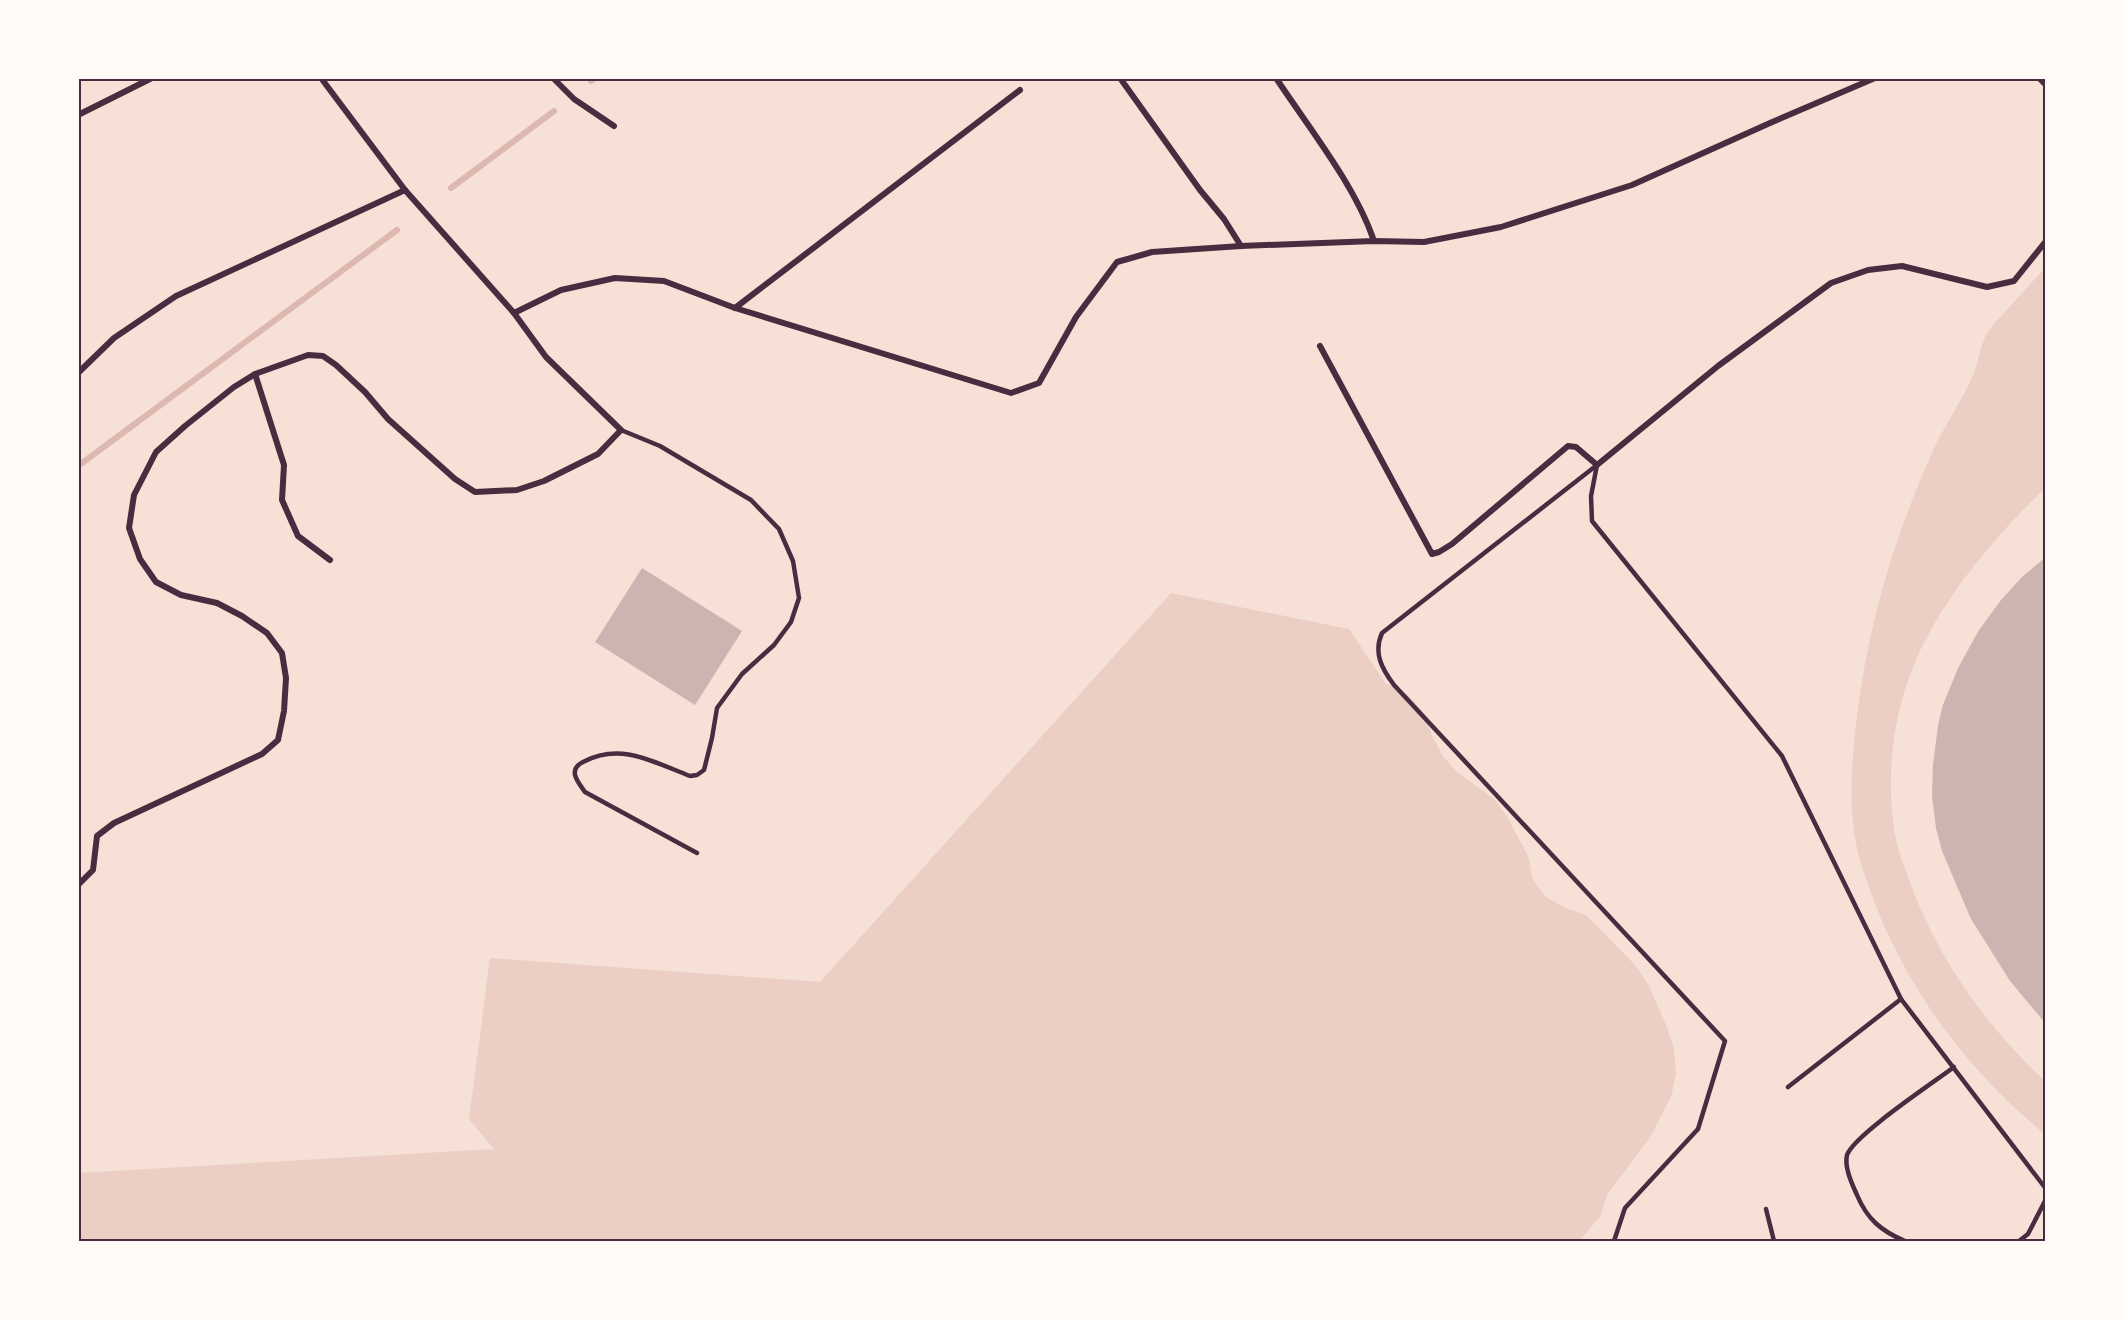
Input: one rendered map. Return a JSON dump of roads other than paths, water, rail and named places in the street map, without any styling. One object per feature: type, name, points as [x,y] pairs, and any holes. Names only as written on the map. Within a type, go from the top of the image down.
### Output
[{"type":"street","points":[[78,115],[152,78]]},
{"type":"street","points":[[78,885],[93,870],[97,836],[114,823],[262,753],[278,740],[284,711],[286,678],[282,653],[267,633],[242,616],[217,603],[181,595],[156,582],[140,559],[129,528],[134,495],[156,452],[221,396],[255,374],[308,356],[323,356],[365,392],[388,419],[446,472],[475,492],[517,490],[544,481],[598,454],[621,430],[546,357],[514,313],[405,190],[321,78]]},
{"type":"street","points":[[554,78],[574,99],[614,126]]},
{"type":"street","points":[[1120,78],[1224,219],[1241,246]]},
{"type":"street","points":[[1276,78],[1366,217],[1374,241]]},
{"type":"street","points":[[514,313],[561,290],[615,278],[664,281],[735,308],[1011,393],[1039,382],[1077,317],[1117,262],[1152,252],[1241,246],[1374,241],[1424,242],[1502,227],[1632,185],[1875,78]]},
{"type":"street","points":[[2039,78],[2046,85]]},
{"type":"street","points":[[735,308],[1020,90]]},
{"type":"street","points":[[78,373],[114,338],[176,296],[405,190]]},
{"type":"street","points":[[1320,345],[1432,554],[1452,544],[1568,446],[1576,447],[1597,465],[1718,366],[1832,283],[1868,270],[1902,266],[1987,287],[2014,280],[2046,241]]},
{"type":"street","points":[[255,374],[284,465],[282,500],[298,536],[330,560]]},
{"type":"lane","points":[[621,430],[660,446],[751,500],[779,529],[793,561],[799,598],[791,622],[774,645],[742,674],[717,708],[704,770],[698,775],[690,776],[625,752],[596,754],[578,764],[575,770],[574,777],[585,792],[697,853]]},
{"type":"lane","points":[[1597,465],[1591,496],[1592,521],[1782,756],[1901,999],[2046,1189]]},
{"type":"lane","points":[[1597,465],[1382,633],[1377,651],[1382,670],[1394,685],[1725,1041],[1698,1129],[1625,1208],[1614,1241]]},
{"type":"lane","points":[[1788,1087],[1901,999]]},
{"type":"lane","points":[[1905,1241],[1886,1233],[1863,1211],[1850,1179],[1847,1156],[1858,1138],[1954,1067]]},
{"type":"lane","points":[[2019,1241],[2028,1234],[2046,1199]]},
{"type":"lane","points":[[1766,1209],[1774,1241]]},
{"type":"waterway","points":[[591,81],[595,78]]},
{"type":"waterway","points":[[451,188],[554,111]]},
{"type":"waterway","points":[[78,466],[397,230]]}]
